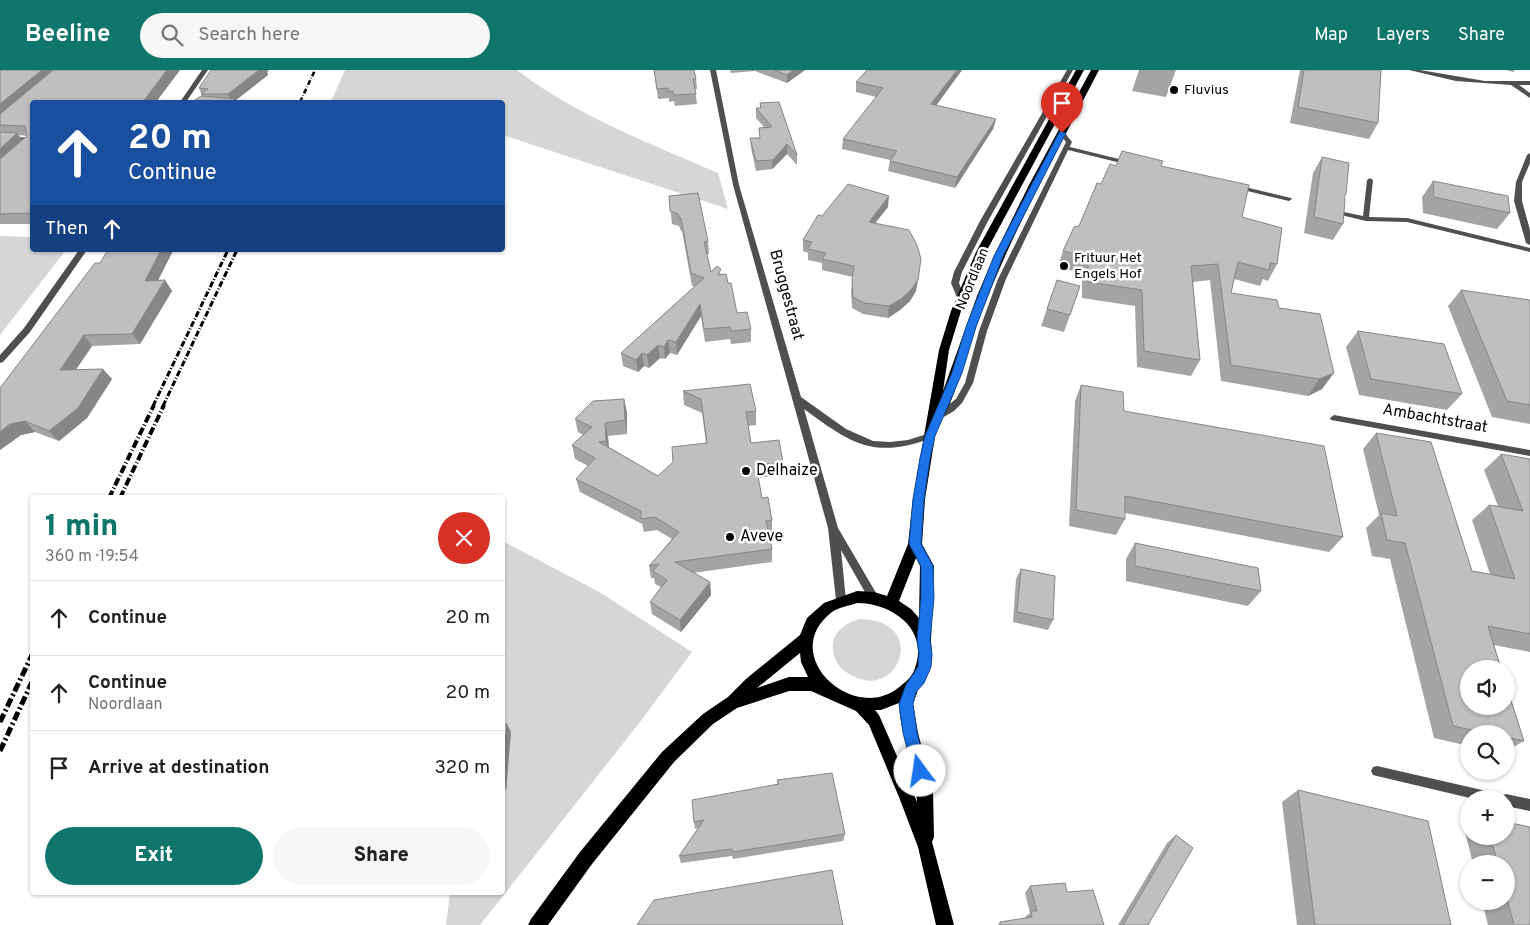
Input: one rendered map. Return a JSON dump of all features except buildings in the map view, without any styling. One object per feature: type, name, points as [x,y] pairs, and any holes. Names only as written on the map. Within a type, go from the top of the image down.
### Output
[{"type":"main road","name":"Noordlaan","points":[[891,604],[915,544],[918,499],[944,350],[961,298],[981,252],[1080,70]]},
{"type":"main road","name":"Noordlaan","points":[[930,436],[957,373],[971,327],[998,256],[1096,70]]},
{"type":"main road","points":[[537,925],[586,858],[668,757],[708,719],[732,703],[789,684],[812,684],[859,703],[878,704],[896,699],[910,689],[919,679],[924,667],[926,654],[924,640],[927,566],[915,544]]},
{"type":"main road","points":[[834,694],[820,684],[810,670],[805,655],[805,640],[809,626],[817,615],[828,606],[841,600],[857,597],[874,598],[891,604],[912,619],[924,640]]},
{"type":"main road","points":[[732,703],[749,684],[780,662],[805,640]]},
{"type":"main road","points":[[910,689],[906,704],[910,733],[925,790],[926,847]]},
{"type":"main road","points":[[859,703],[874,720],[907,796],[926,847],[944,925]]},
{"type":"street","points":[[184,100],[204,70]]},
{"type":"street","name":"Bruggestraat","points":[[713,70],[736,185],[833,528],[841,600]]},
{"type":"street","name":"Noordlaan","points":[[961,298],[955,283],[962,264],[1070,70]]},
{"type":"street","points":[[1412,70],[1453,78],[1513,84],[1530,83]]},
{"type":"street","points":[[1513,84],[1530,96]]},
{"type":"street","points":[[1062,133],[1069,142],[1066,148]]},
{"type":"street","points":[[0,138],[30,141]]},
{"type":"street","points":[[26,149],[30,144]]},
{"type":"street","name":"Noordlaan","points":[[939,416],[951,409],[959,401],[969,383],[983,331],[1002,279],[1066,148]]},
{"type":"street","points":[[1530,155],[1519,182],[1518,201],[1530,243]]},
{"type":"street","points":[[0,360],[27,330],[82,252]]},
{"type":"street","points":[[795,398],[849,436],[870,444],[893,446],[930,436]]},
{"type":"street","name":"Bruggestraat","points":[[833,528],[874,598]]},
{"type":"lane","points":[[1066,148],[1139,165]]},
{"type":"lane","points":[[1366,219],[1370,180]]},
{"type":"lane","points":[[1228,186],[1289,199]]},
{"type":"lane","points":[[1339,213],[1366,219],[1407,220],[1530,250]]},
{"type":"lane","name":"Ambachtstraat","points":[[1334,418],[1530,453]]},
{"type":"lane","points":[[1378,771],[1461,790]]},
{"type":"lane","points":[[1515,802],[1530,805]]},
{"type":"shaded area","points":[[345,70],[517,70],[564,101],[614,128],[718,173],[728,209],[505,136],[505,100],[332,100]]},
{"type":"shaded area","points":[[0,236],[30,237],[30,252],[64,252],[0,335]]},
{"type":"shaded area","points":[[505,542],[601,593],[692,652],[640,722],[505,893]]},
{"type":"shaded area","points":[[859,619],[881,622],[894,631],[900,644],[900,657],[894,669],[884,678],[870,681],[853,676],[842,669],[836,661],[833,651],[834,638],[841,628]]},
{"type":"shaded area","points":[[450,895],[504,895],[480,925],[446,925]]},
{"type":"railway","points":[[301,100],[315,70]]},
{"type":"railway","points":[[153,406],[227,252]]},
{"type":"railway","points":[[163,406],[236,252]]},
{"type":"railway","points":[[110,495],[154,405]]},
{"type":"railway","points":[[121,495],[164,405]]},
{"type":"railway","points":[[0,722],[30,659]]},
{"type":"railway","points":[[0,751],[30,686]]},
{"type":"place","name":"Fluvius","points":[[1174,90]]},
{"type":"place","name":"Frituur Het Engels Hof","points":[[1064,266]]},
{"type":"place","name":"Delhaize","points":[[746,471]]},
{"type":"place","name":"Aveve","points":[[730,537]]},
{"type":"route","points":[[920,771],[910,733],[906,704],[910,689],[919,679],[924,667],[926,654],[924,640],[927,566],[915,544],[918,499],[925,458],[930,436],[957,373],[971,327],[998,256],[1062,133]]}]
